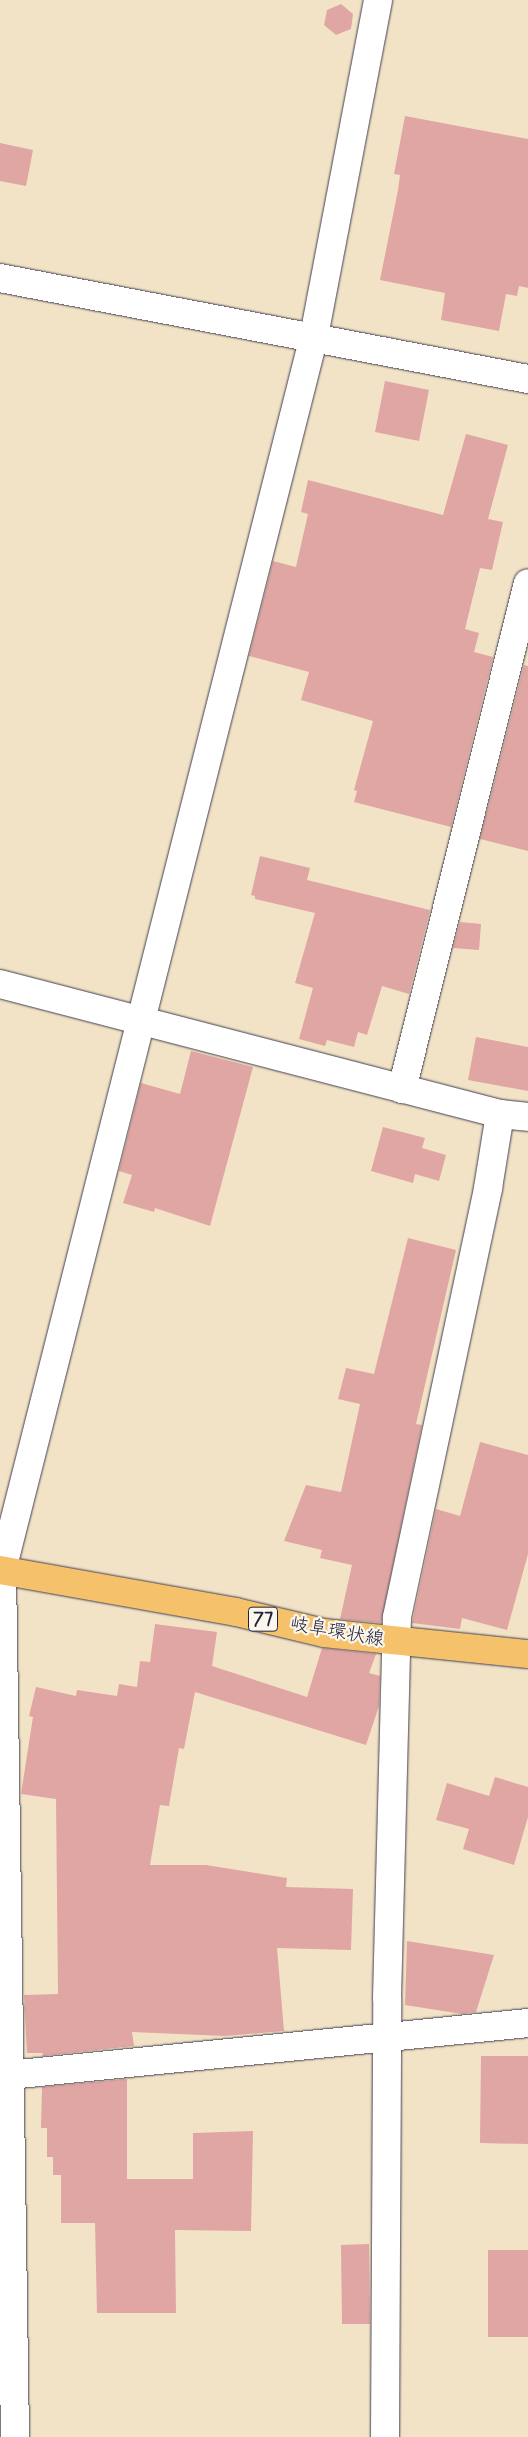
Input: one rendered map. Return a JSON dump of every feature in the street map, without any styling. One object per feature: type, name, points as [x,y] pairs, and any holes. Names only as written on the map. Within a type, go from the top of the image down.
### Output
[{"type":"main road","name":"岐阜環状線","points":[[1,1570],[236,1612],[324,1633],[528,1654]]},
{"type":"street","points":[[15,2437],[1,1570],[314,336],[378,0]]},
{"type":"street","points":[[0,278],[314,336],[528,379]]},
{"type":"street","points":[[402,1089],[528,583]]},
{"type":"street","points":[[0,984],[500,1114],[528,1118]]},
{"type":"street","points":[[385,2437],[387,2037],[397,1617],[488,1188],[500,1114]]},
{"type":"street","points":[[9,2074],[528,2023]]},
{"type":"building","points":[[341,4],[353,14],[351,29],[336,35],[324,25],[327,10]]},
{"type":"building","points":[[405,116],[528,139],[528,288],[519,286],[517,296],[506,294],[499,331],[441,320],[445,293],[380,280],[398,190],[400,175],[394,174]]},
{"type":"building","points":[[0,143],[33,150],[26,186],[0,181]]},
{"type":"building","points":[[385,381],[429,390],[419,441],[375,432]]},
{"type":"building","points":[[466,434],[508,445],[488,519],[503,522],[492,570],[480,568],[465,629],[479,633],[474,652],[493,657],[451,827],[354,802],[357,791],[354,790],[373,721],[301,700],[309,672],[249,656],[273,561],[296,567],[308,514],[301,512],[308,480],[443,515]]},
{"type":"building","points":[[524,665],[528,666],[528,851],[480,839]]},
{"type":"building","points":[[260,856],[310,868],[307,880],[430,910],[409,994],[382,986],[367,1035],[358,1032],[354,1047],[327,1040],[325,1046],[299,1039],[313,988],[295,983],[315,913],[255,899],[255,896],[251,895]]},
{"type":"building","points":[[460,922],[481,924],[479,950],[453,948]]},
{"type":"building","points":[[476,1037],[528,1047],[528,1091],[468,1080]]},
{"type":"building","points":[[191,1051],[253,1067],[210,1226],[155,1208],[154,1212],[123,1203],[132,1175],[119,1171],[141,1083],[180,1094]]},
{"type":"building","points":[[383,1127],[425,1138],[422,1148],[446,1155],[439,1181],[415,1174],[413,1183],[371,1171]]},
{"type":"building","points":[[408,1238],[456,1250],[416,1424],[422,1425],[381,1623],[340,1619],[352,1565],[320,1558],[322,1550],[284,1541],[306,1485],[341,1492],[360,1404],[338,1399],[346,1368],[374,1374]]},
{"type":"building","points":[[480,1442],[528,1455],[528,1554],[507,1630],[462,1618],[460,1629],[412,1623],[436,1509],[460,1516]]},
{"type":"building","points":[[155,1624],[217,1632],[212,1666],[307,1697],[322,1648],[376,1654],[369,1673],[380,1676],[379,1706],[366,1745],[195,1692],[184,1749],[179,1748],[169,1806],[160,1805],[150,1865],[206,1865],[287,1878],[286,1887],[353,1889],[351,1950],[277,1948],[284,2031],[225,2036],[132,2032],[134,2046],[42,2056],[43,2053],[27,2053],[24,1995],[58,1994],[56,1799],[21,1794],[33,1717],[29,1716],[36,1687],[76,1696],[77,1690],[117,1696],[119,1684],[137,1687],[140,1661],[150,1662]]},
{"type":"building","points":[[495,1777],[528,1787],[528,1817],[514,1865],[463,1849],[469,1829],[436,1820],[447,1783],[489,1796]]},
{"type":"building","points":[[407,1941],[494,1955],[476,2012],[462,2014],[405,2005]]},
{"type":"building","points":[[481,2056],[528,2056],[528,2144],[480,2143]]},
{"type":"building","points":[[127,2079],[127,2179],[193,2179],[193,2133],[253,2131],[251,2231],[175,2230],[176,2313],[97,2313],[95,2223],[61,2223],[61,2175],[53,2175],[53,2157],[47,2157],[47,2128],[41,2128],[42,2087]]},
{"type":"building","points":[[369,2244],[370,2324],[342,2324],[341,2245]]},
{"type":"building","points":[[488,2250],[528,2250],[528,2337],[488,2337]]}]
